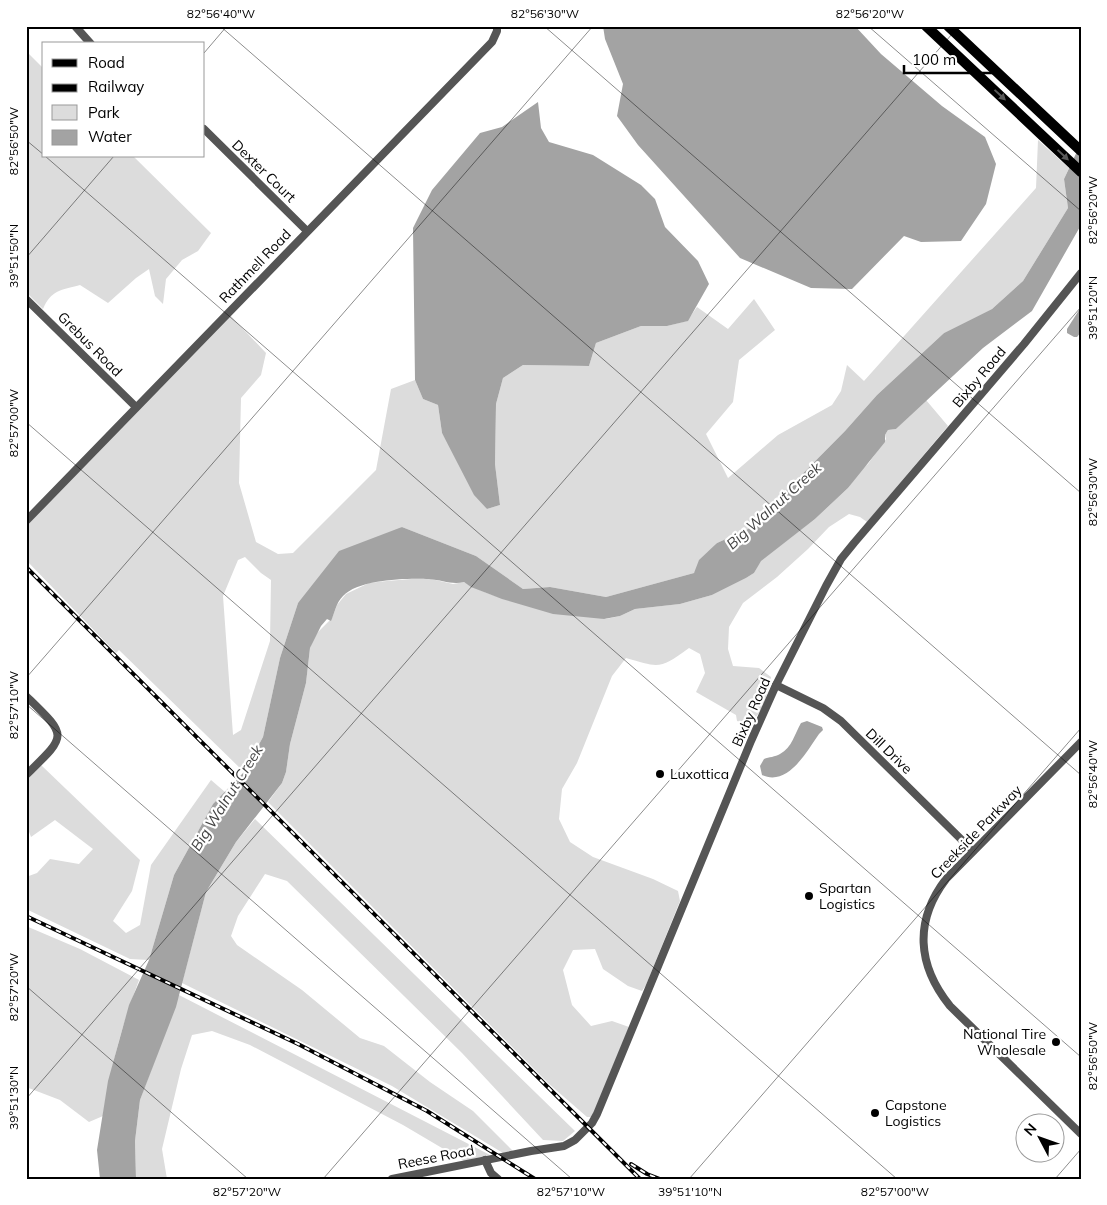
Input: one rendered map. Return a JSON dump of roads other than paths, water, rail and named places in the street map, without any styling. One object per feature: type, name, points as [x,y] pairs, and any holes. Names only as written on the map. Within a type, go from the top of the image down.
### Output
[{"type":"main road","points":[[926,26],[1081,172]]},
{"type":"main road","points":[[948,26],[1081,151]]},
{"type":"street","points":[[75,26],[89,42]]},
{"type":"street","name":"Rathmell Road","points":[[26,521],[492,42],[497,26]]},
{"type":"street","name":"Dexter Court","points":[[205,130],[307,231]]},
{"type":"street","name":"Bixby Road","points":[[486,1160],[564,1146],[575,1140],[595,1119],[736,777],[776,685],[826,586],[842,559],[1024,344],[1081,273]]},
{"type":"street","name":"Grebus Road","points":[[26,299],[136,408]]},
{"type":"street","name":"Dill Drive","points":[[776,685],[823,708],[840,721],[973,851]]},
{"type":"street","points":[[26,696],[56,726],[58,734],[57,742],[53,749],[26,775]]},
{"type":"street","name":"Creekside Parkway","points":[[1081,742],[946,879],[928,910],[924,933],[924,946],[930,973],[934,984],[950,1006],[1081,1134]]},
{"type":"street","points":[[486,1160],[491,1173],[498,1179]]},
{"type":"street","name":"Reese Road","points":[[392,1179],[486,1160]]},
{"type":"water","points":[[603,26],[855,26],[881,54],[942,106],[985,137],[996,164],[986,204],[961,241],[921,242],[904,236],[852,289],[811,288],[740,258],[638,145],[617,116],[623,84],[605,39]]},
{"type":"water","points":[[538,102],[541,128],[549,142],[593,155],[641,185],[655,199],[665,227],[698,261],[709,284],[688,321],[667,326],[641,326],[596,343],[589,366],[523,365],[503,378],[496,404],[495,464],[500,505],[487,509],[474,495],[442,433],[438,405],[423,399],[415,380],[413,228],[432,190],[480,133],[502,127]]},
{"type":"water","name":"Big Walnut Creek","points":[[1081,143],[1081,225],[1032,311],[983,348],[896,429],[888,430],[885,435],[885,442],[848,488],[815,519],[761,561],[754,573],[746,578],[712,595],[680,604],[635,609],[620,616],[604,619],[553,614],[502,599],[471,587],[464,582],[451,583],[434,580],[396,579],[360,586],[350,590],[343,596],[337,605],[331,621],[327,619],[321,626],[310,648],[306,683],[282,783],[236,842],[206,892],[176,1007],[140,1100],[135,1141],[136,1179],[100,1179],[97,1150],[108,1081],[129,1005],[149,960],[174,875],[213,804],[244,772],[263,737],[280,658],[298,603],[339,551],[402,527],[476,556],[523,589],[550,587],[606,597],[694,573],[699,560],[717,543],[748,529],[845,431],[877,395],[944,333],[992,309],[1023,281],[1068,208],[1064,179]]},
{"type":"water","points":[[1081,307],[1081,332],[1077,337],[1074,337],[1067,333],[1067,329]]},
{"type":"water","points":[[807,721],[822,727],[823,730],[803,758],[788,772],[780,776],[762,775],[760,766],[764,759],[776,756],[788,748],[801,723]]},
{"type":"railway","points":[[26,567],[640,1179]]},
{"type":"railway","points":[[26,916],[298,1044],[427,1111],[535,1179]]},
{"type":"railway","points":[[631,1164],[647,1174],[660,1179]]},
{"type":"place","name":"Luxottica","points":[[660,774]]},
{"type":"place","name":"Spartan Logistics","points":[[809,896]]},
{"type":"place","name":"National Tire Wholesale","points":[[1056,1042]]},
{"type":"place","name":"Capstone Logistics","points":[[875,1113]]}]
